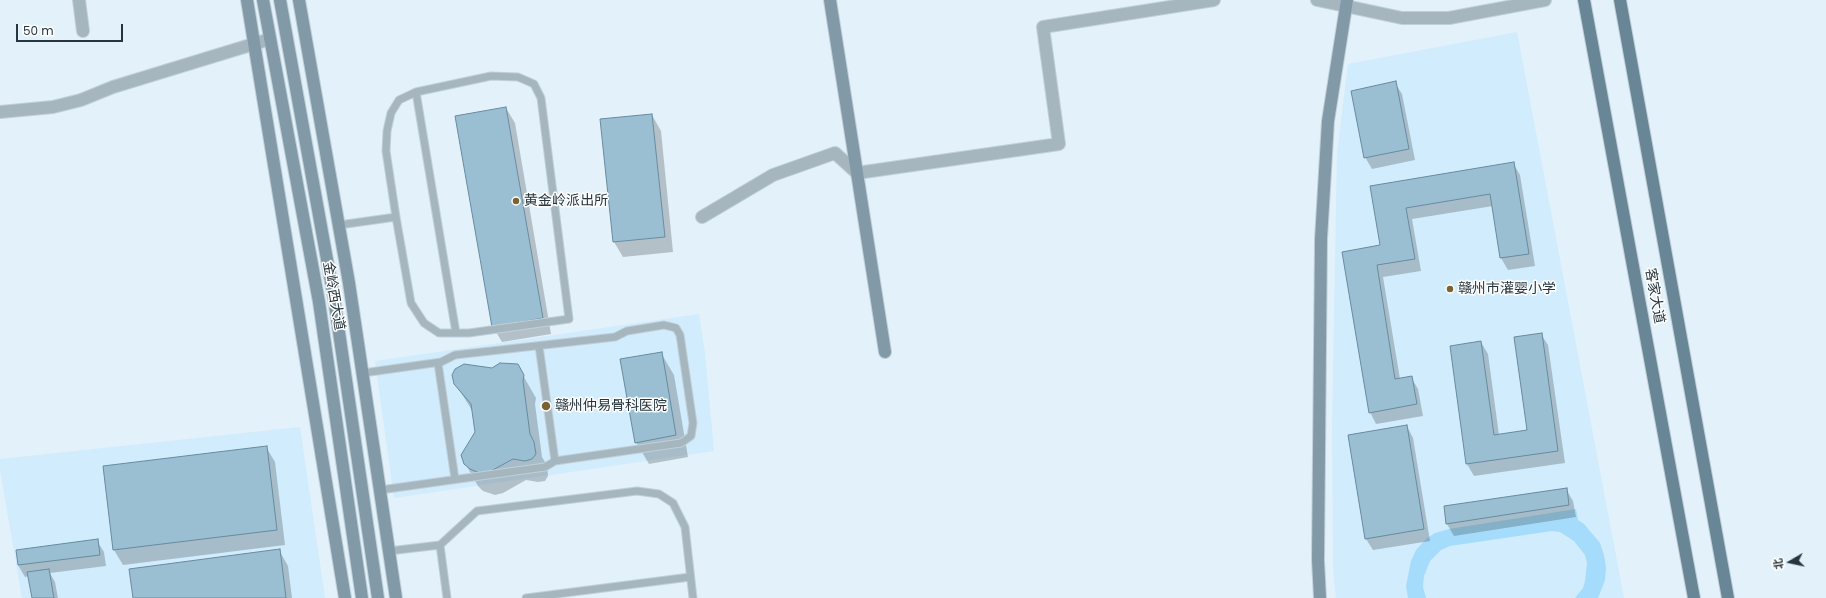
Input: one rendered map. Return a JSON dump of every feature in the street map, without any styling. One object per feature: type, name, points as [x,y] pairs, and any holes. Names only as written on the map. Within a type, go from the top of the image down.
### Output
[{"type":"main road","name":"客家大道","points":[[1584,0],[1694,598]]},
{"type":"main road","name":"客家大道","points":[[1620,0],[1728,598]]},
{"type":"street","points":[[79,0],[83,31]]},
{"type":"street","points":[[246,0],[345,598]]},
{"type":"street","name":"金岭西大道","points":[[263,0],[319,302],[362,598]]},
{"type":"street","name":"金岭西大道","points":[[280,0],[334,298],[378,598]]},
{"type":"street","points":[[299,0],[339,225],[363,373],[396,598]]},
{"type":"street","points":[[830,0],[885,352]]},
{"type":"street","points":[[857,174],[1059,144],[1043,27],[1214,0]]},
{"type":"street","points":[[1317,0],[1346,3],[1402,18],[1449,18],[1545,0]]},
{"type":"street","points":[[1320,598],[1318,537],[1321,239],[1328,121],[1346,3]]},
{"type":"street","points":[[0,112],[53,107],[80,100],[113,87],[270,39]]},
{"type":"street","points":[[702,217],[773,175],[835,153],[857,174]]},
{"type":"lane","points":[[491,76],[518,77],[534,84],[541,98],[569,319],[469,333],[439,333],[424,323],[411,303],[386,150],[387,131],[391,113],[399,100],[416,92],[491,76]]},
{"type":"lane","points":[[416,92],[456,333]]},
{"type":"lane","points":[[339,225],[396,217]]},
{"type":"lane","points":[[363,373],[438,363],[455,355],[615,337],[627,331],[664,325],[676,328],[680,335],[691,408],[693,423],[690,436],[681,443],[555,461],[545,466],[380,490]]},
{"type":"lane","points":[[539,346],[555,461]]},
{"type":"lane","points":[[438,363],[455,479]]},
{"type":"lane","points":[[389,551],[440,546],[477,511],[637,491],[659,494],[673,503],[685,527],[692,598]]},
{"type":"lane","points":[[440,546],[447,598]]},
{"type":"lane","points":[[526,598],[690,577]]},
{"type":"shaded area","name":"赣州市灌婴小学","points":[[1517,32],[1624,598],[1336,598],[1333,570],[1332,425],[1337,153],[1348,64]]},
{"type":"shaded area","name":"赣州仲易骨科医院","points":[[699,314],[705,353],[714,451],[394,498],[375,361]]},
{"type":"shaded area","points":[[300,427],[325,598],[22,598],[0,470],[0,459]]},
{"type":"shaded area","points":[[1576,509],[1578,520],[1584,524],[1600,543],[1604,555],[1606,568],[1605,580],[1598,598],[1575,598],[1583,588],[1585,581],[1587,563],[1585,555],[1574,541],[1560,532],[1552,531],[1450,546],[1441,550],[1430,561],[1424,576],[1423,587],[1426,598],[1408,598],[1406,586],[1411,561],[1416,550],[1426,539],[1435,533],[1449,529]]},
{"type":"building","points":[[1396,81],[1409,149],[1364,158],[1351,91]]},
{"type":"building","points":[[506,107],[543,318],[492,327],[455,116]]},
{"type":"building","points":[[652,114],[665,237],[613,242],[600,119]]},
{"type":"building","points":[[1514,162],[1529,254],[1500,258],[1490,194],[1406,208],[1415,259],[1377,265],[1395,379],[1412,376],[1417,404],[1369,413],[1342,252],[1380,245],[1370,186]]},
{"type":"building","points":[[1542,333],[1558,451],[1466,464],[1450,346],[1481,341],[1494,435],[1527,430],[1514,337]]},
{"type":"building","points":[[662,352],[676,435],[635,443],[620,359]]},
{"type":"building","points":[[500,363],[518,364],[524,375],[523,381],[530,434],[534,442],[536,454],[532,459],[525,461],[513,459],[491,471],[482,474],[470,469],[464,464],[461,455],[475,432],[471,404],[454,384],[452,375],[455,369],[464,364],[492,368]]},
{"type":"building","points":[[1407,425],[1424,529],[1365,539],[1348,435]]},
{"type":"building","points":[[267,446],[277,530],[113,550],[103,466]]},
{"type":"building","points":[[1567,488],[1569,505],[1446,524],[1444,506]]},
{"type":"building","points":[[98,539],[100,555],[18,565],[16,550]]},
{"type":"building","points":[[280,549],[286,598],[133,598],[129,569]]},
{"type":"building","points":[[49,569],[54,598],[32,598],[27,572]]},
{"type":"place","name":"黄金岭派出所","points":[[516,201]]},
{"type":"place","name":"赣州市灌婴小学","points":[[1450,289]]},
{"type":"place","name":"赣州仲易骨科医院","points":[[546,406]]}]
